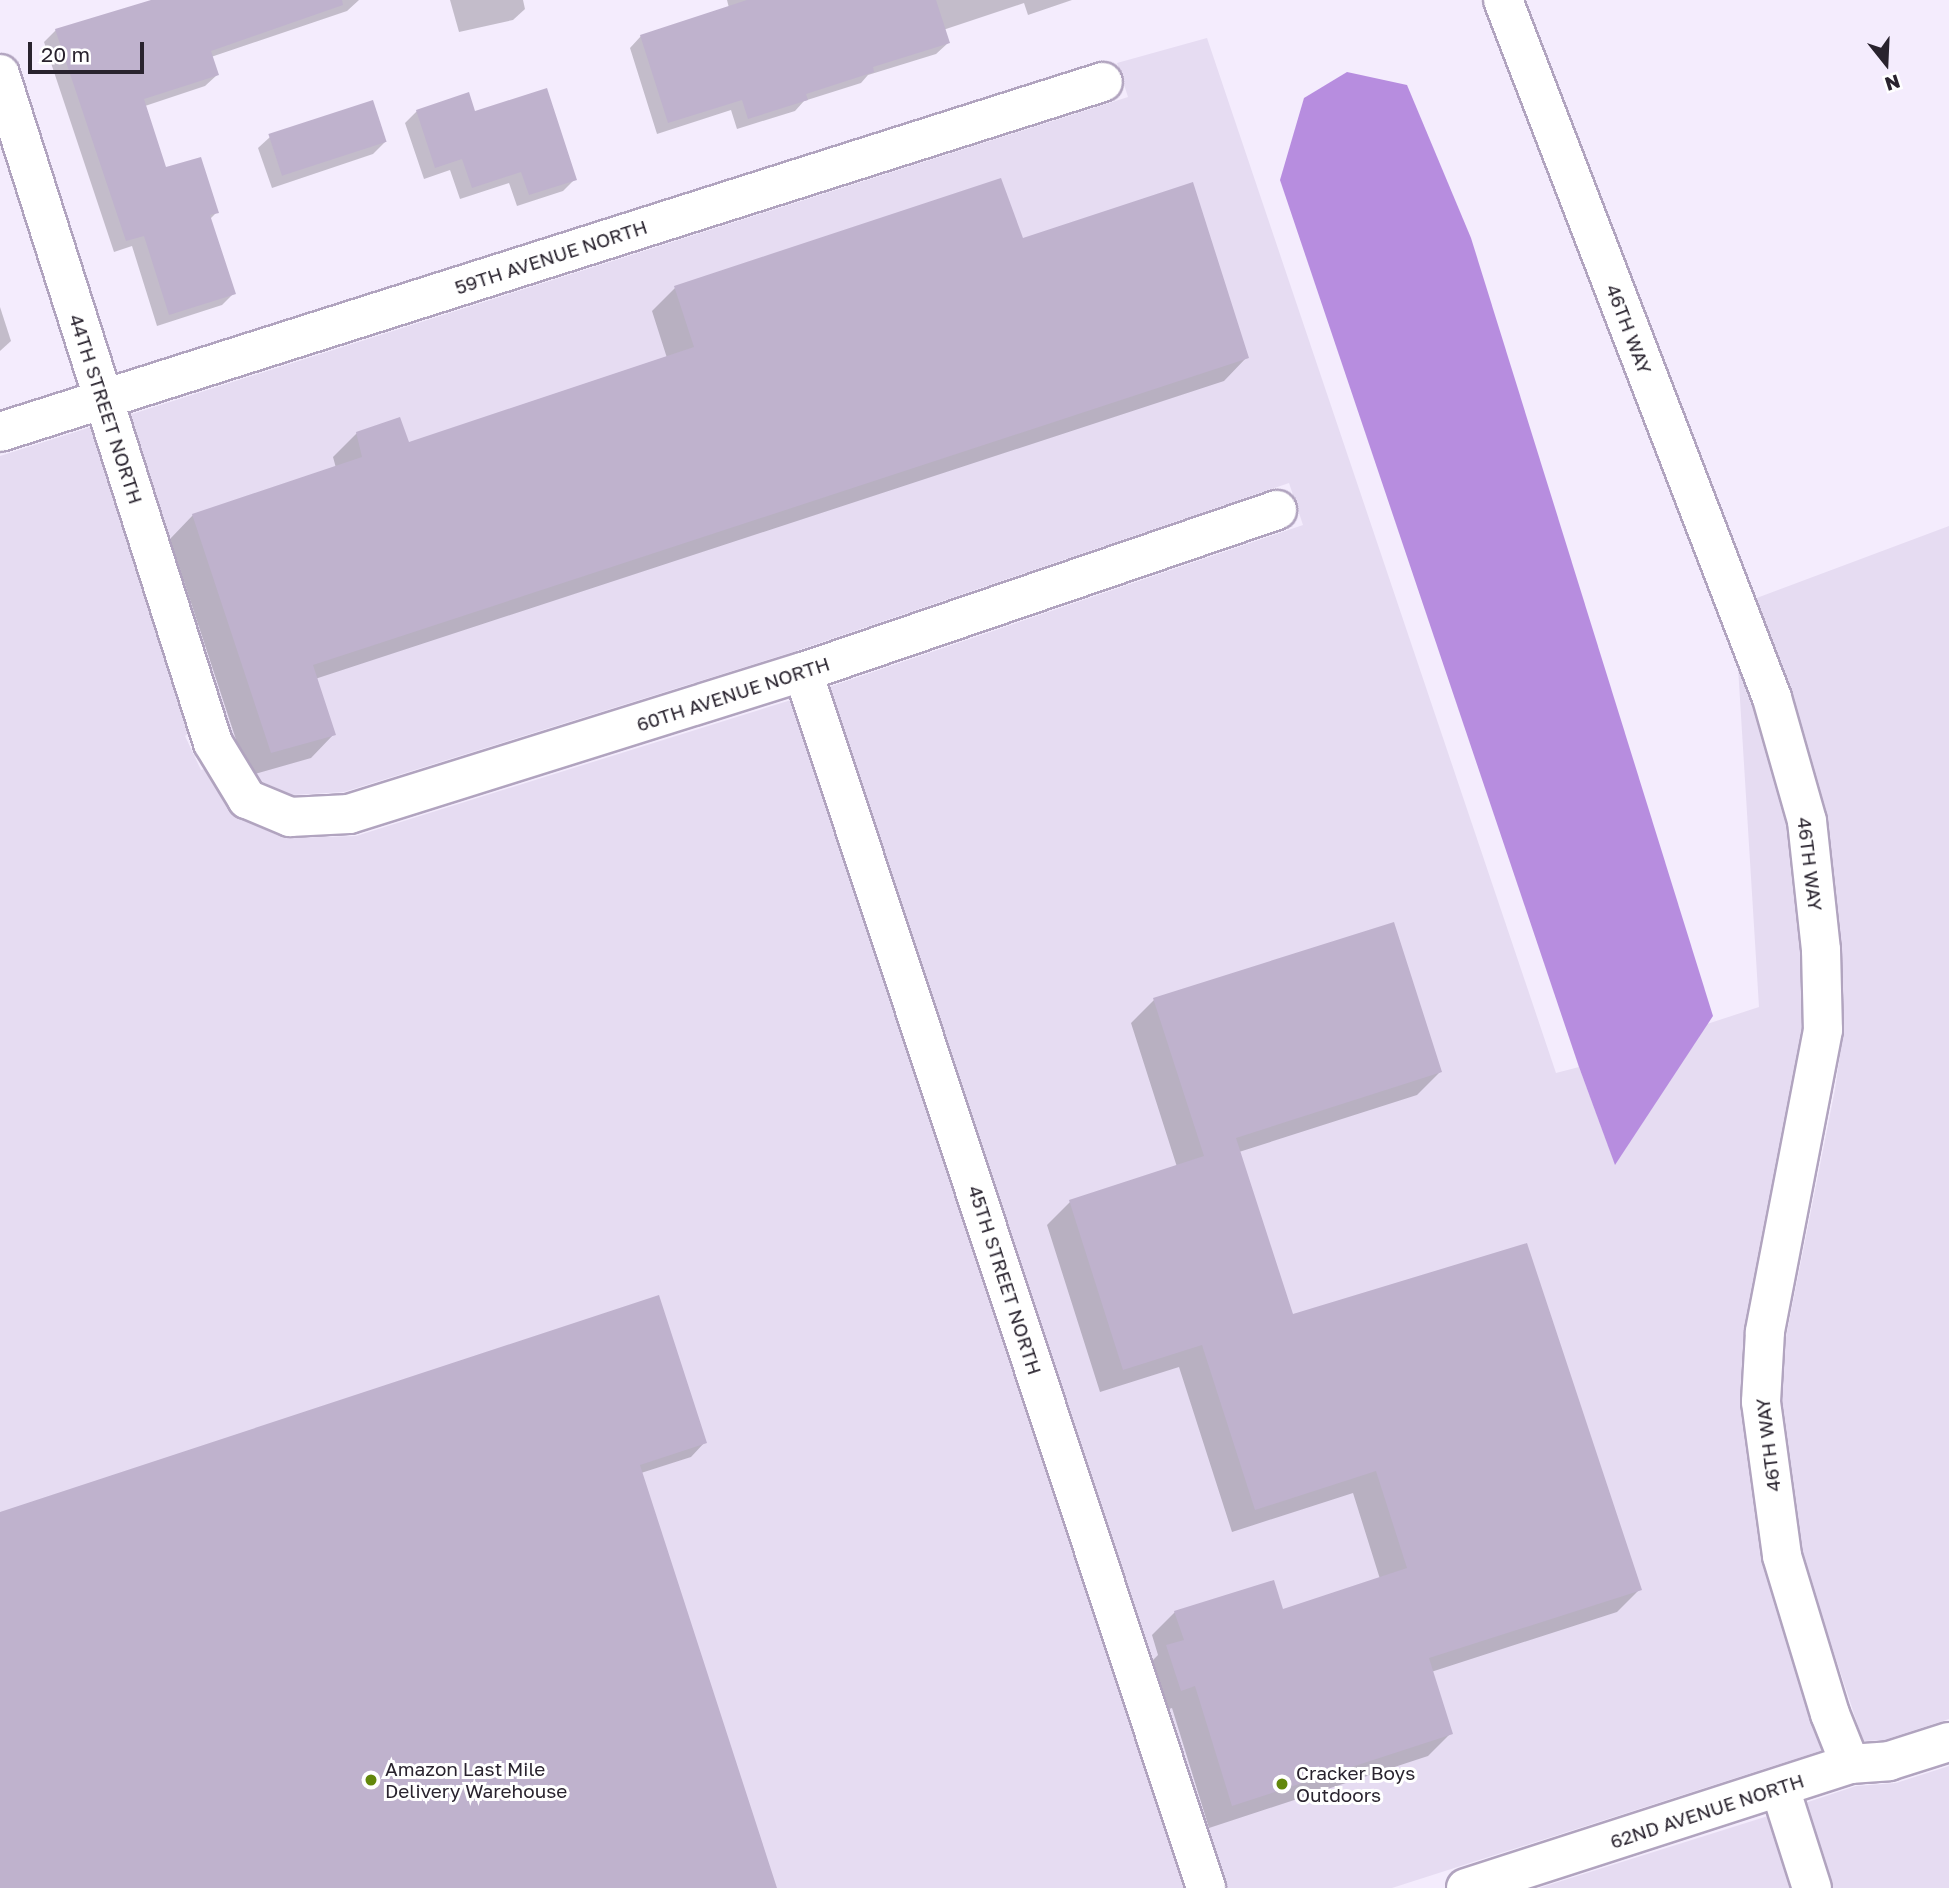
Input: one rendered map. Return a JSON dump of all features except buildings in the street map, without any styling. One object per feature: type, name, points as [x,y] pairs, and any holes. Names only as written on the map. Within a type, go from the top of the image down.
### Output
[{"type":"street","name":"46TH WAY","points":[[1503,0],[1772,698],[1807,821],[1821,950],[1823,1030],[1765,1332],[1761,1402],[1782,1556],[1830,1714],[1850,1764]]},
{"type":"street","name":"44TH STREET NORTH","points":[[0,74],[213,743]]},
{"type":"street","name":"59TH AVENUE NORTH","points":[[0,432],[1103,82]]},
{"type":"street","name":"60TH AVENUE NORTH","points":[[213,743],[247,799],[290,817],[349,814],[803,672],[1277,510]]},
{"type":"street","name":"45TH STREET NORTH","points":[[803,672],[1206,1888]]},
{"type":"street","name":"62ND AVENUE NORTH","points":[[1466,1888],[1850,1764],[1889,1761],[1949,1742]]},
{"type":"street","points":[[1780,1788],[1812,1888]]},
{"type":"shaded area","points":[[1207,38],[1556,1073],[1579,1067],[1615,1164],[1707,1024],[1759,1007],[1738,667],[1753,705],[1787,825],[1800,950],[1803,1027],[1746,1326],[1741,1404],[1763,1562],[1823,1750],[1392,1888],[1227,1888],[829,687],[1303,525],[1289,483],[796,651],[344,792],[292,795],[260,781],[231,734],[129,415],[1128,97],[1117,63]]},
{"type":"shaded area","points":[[1347,72],[1407,85],[1471,238],[1713,1016],[1615,1165],[1579,1067],[1280,180],[1304,98]]},
{"type":"shaded area","points":[[91,427],[189,733],[185,736],[201,770],[205,769],[231,810],[241,819],[284,838],[356,836],[791,700],[1185,1888],[0,1888],[0,456]]},
{"type":"shaded area","points":[[1949,526],[1949,1719],[1884,1740],[1863,1741],[1801,1553],[1781,1403],[1786,1337],[1835,1089],[1843,1034],[1841,949],[1826,816],[1791,693],[1754,599]]},
{"type":"shaded area","points":[[1949,1766],[1949,1888],[1833,1888],[1805,1803],[1856,1786],[1896,1783]]},
{"type":"shaded area","points":[[1768,1816],[1791,1888],[1539,1888]]},
{"type":"place","name":"Amazon Last Mile Delivery Warehouse","points":[[371,1780]]},
{"type":"place","name":"Cracker Boys Outdoors","points":[[1282,1784]]}]
